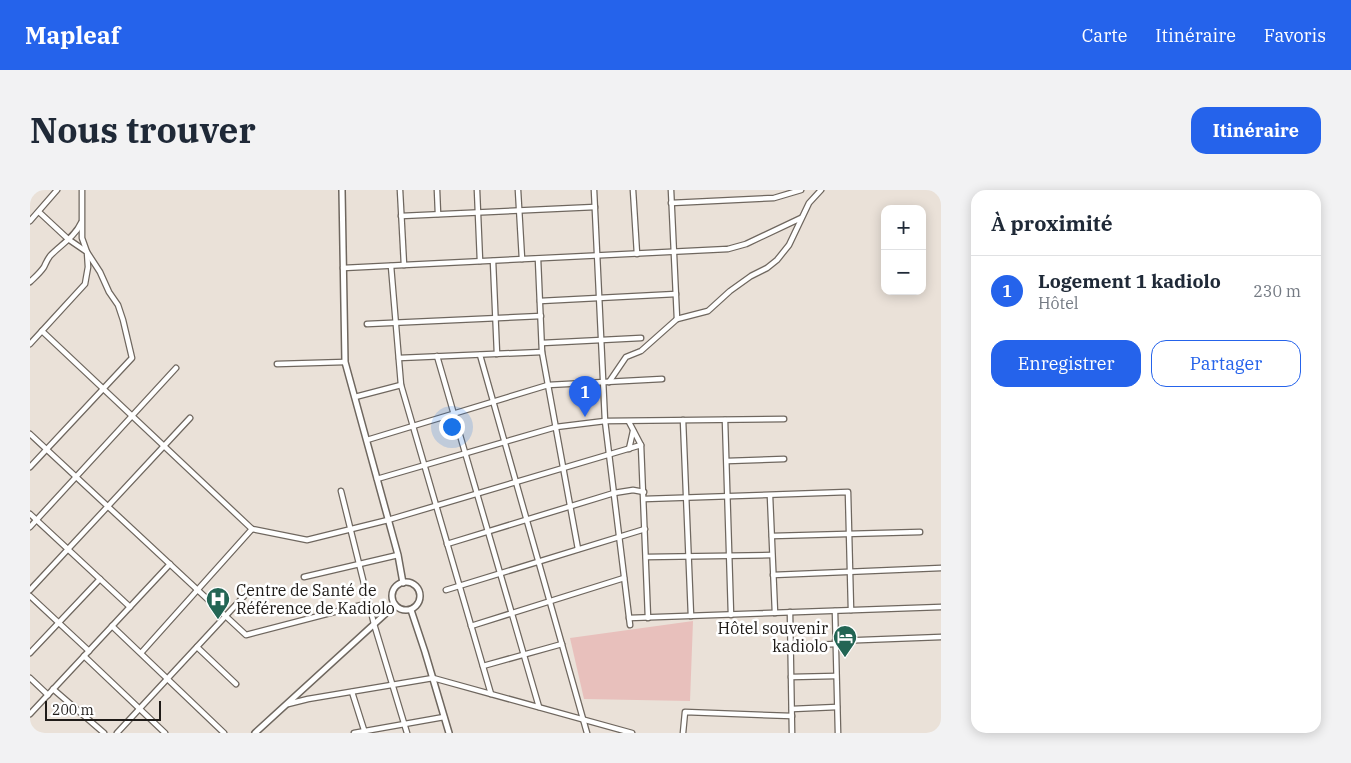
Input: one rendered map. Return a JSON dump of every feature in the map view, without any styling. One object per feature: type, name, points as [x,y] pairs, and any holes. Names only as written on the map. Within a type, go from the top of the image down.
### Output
[{"type":"main road","points":[[342,190],[345,362],[398,555],[403,582]]},
{"type":"main road","points":[[407,582],[415,585],[420,596],[418,604],[410,610],[402,610],[396,605],[393,601],[393,592],[399,584],[407,582]]},
{"type":"main road","points":[[255,733],[396,605]]},
{"type":"main road","points":[[410,610],[449,733]]},
{"type":"street","points":[[30,221],[57,190]]},
{"type":"street","points":[[30,344],[85,284],[88,268],[82,238],[82,190]]},
{"type":"street","points":[[400,190],[404,265]]},
{"type":"street","points":[[437,190],[438,214]]},
{"type":"street","points":[[477,190],[480,262]]},
{"type":"street","points":[[518,190],[522,260]]},
{"type":"street","points":[[594,190],[601,340],[606,382],[605,422],[630,625]]},
{"type":"street","points":[[633,190],[637,254]]},
{"type":"street","points":[[671,190],[678,319]]},
{"type":"street","points":[[671,203],[774,198],[801,190]]},
{"type":"street","points":[[606,382],[626,356],[641,351],[678,319],[708,311],[730,291],[777,260],[788,244],[809,203],[821,190]]},
{"type":"street","points":[[401,216],[595,207]]},
{"type":"street","points":[[30,467],[132,358],[118,305],[109,292],[100,272],[86,252],[39,212]]},
{"type":"street","points":[[343,268],[728,250],[746,244],[801,218]]},
{"type":"street","points":[[30,282],[43,268],[51,255],[79,227],[81,222]]},
{"type":"street","points":[[538,259],[542,352],[578,549]]},
{"type":"street","points":[[493,261],[497,354]]},
{"type":"street","points":[[391,266],[401,385],[491,694]]},
{"type":"street","points":[[540,301],[676,294]]},
{"type":"street","points":[[367,324],[540,316]]},
{"type":"street","points":[[42,331],[252,529],[307,540],[388,520],[641,445]]},
{"type":"street","points":[[542,343],[641,338]]},
{"type":"street","points":[[399,358],[542,352]]},
{"type":"street","points":[[480,355],[587,733]]},
{"type":"street","points":[[437,356],[538,707]]},
{"type":"street","points":[[277,364],[345,362]]},
{"type":"street","points":[[30,527],[176,368]]},
{"type":"street","points":[[367,440],[548,385],[662,379]]},
{"type":"street","points":[[355,398],[401,385]]},
{"type":"street","points":[[30,590],[190,418]]},
{"type":"street","points":[[377,479],[556,427],[605,422],[784,419]]},
{"type":"street","points":[[683,420],[691,616]]},
{"type":"street","points":[[726,420],[732,614]]},
{"type":"street","points":[[629,422],[641,445],[648,618]]},
{"type":"street","points":[[629,449],[633,430],[640,422]]},
{"type":"street","points":[[30,434],[246,635],[369,603]]},
{"type":"street","points":[[727,461],[784,459]]},
{"type":"street","points":[[447,544],[614,493],[633,490],[644,492]]},
{"type":"street","points":[[341,491],[374,624],[407,733]]},
{"type":"street","points":[[644,499],[848,492],[851,610]]},
{"type":"street","points":[[770,496],[775,613]]},
{"type":"street","points":[[30,514],[130,607]]},
{"type":"street","points":[[141,653],[252,529]]},
{"type":"street","points":[[446,590],[645,529]]},
{"type":"street","points":[[772,536],[920,532]]},
{"type":"street","points":[[646,557],[772,554]]},
{"type":"street","points":[[304,578],[398,555]]},
{"type":"street","points":[[30,714],[170,564]]},
{"type":"street","points":[[773,575],[941,568]]},
{"type":"street","points":[[471,626],[624,578]]},
{"type":"street","points":[[30,653],[100,579]]},
{"type":"street","points":[[117,733],[246,594]]},
{"type":"street","points":[[30,596],[89,651]]},
{"type":"street","points":[[629,618],[941,606]]},
{"type":"street","points":[[834,611],[838,733]]},
{"type":"street","points":[[790,612],[792,733]]},
{"type":"street","points":[[112,626],[224,733]]},
{"type":"street","points":[[791,646],[941,637]]},
{"type":"street","points":[[483,666],[562,644]]},
{"type":"street","points":[[197,647],[236,684]]},
{"type":"street","points":[[84,656],[165,733]]},
{"type":"street","points":[[791,677],[836,676]]},
{"type":"street","points":[[30,678],[48,695]]},
{"type":"street","points":[[287,704],[433,678],[631,733]]},
{"type":"street","points":[[54,689],[104,733]]},
{"type":"street","points":[[352,692],[365,732]]},
{"type":"street","points":[[792,709],[837,707]]},
{"type":"street","points":[[684,733],[685,712],[792,716]]},
{"type":"street","points":[[354,733],[444,717]]},
{"type":"shaded area","points":[[693,621],[690,701],[584,699],[570,638]]},
{"type":"place","name":"Logement 1 kadiolo","points":[[585,417]]},
{"type":"place","name":"Centre de Santé de Référence de Kadiolo","points":[[218,620]]},
{"type":"place","name":"Hôtel souvenir kadiolo","points":[[845,658]]}]
